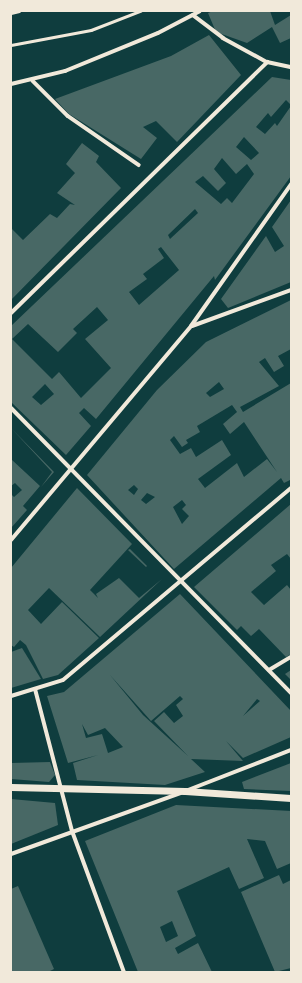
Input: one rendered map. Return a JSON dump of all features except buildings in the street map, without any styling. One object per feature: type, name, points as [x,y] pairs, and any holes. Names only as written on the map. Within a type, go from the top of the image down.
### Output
[{"type":"street","points":[[11,84],[33,81],[158,33],[200,11]]},
{"type":"street","points":[[193,15],[223,38],[267,62],[291,67]]},
{"type":"street","points":[[11,313],[267,62]]},
{"type":"street","points":[[33,81],[68,116],[139,165]]},
{"type":"street","points":[[11,540],[191,326],[291,184]]},
{"type":"street","points":[[191,326],[291,290]]},
{"type":"street","points":[[11,408],[291,693]]},
{"type":"street","points":[[11,696],[63,680],[291,488]]},
{"type":"street","points":[[269,670],[291,657]]},
{"type":"street","points":[[35,689],[72,831],[124,972]]},
{"type":"street","points":[[11,854],[185,791],[291,750]]},
{"type":"street","points":[[11,787],[62,790],[185,791],[291,798]]},
{"type":"path","points":[[11,13],[19,11]]},
{"type":"path","points":[[11,45],[91,30],[140,11]]}]
